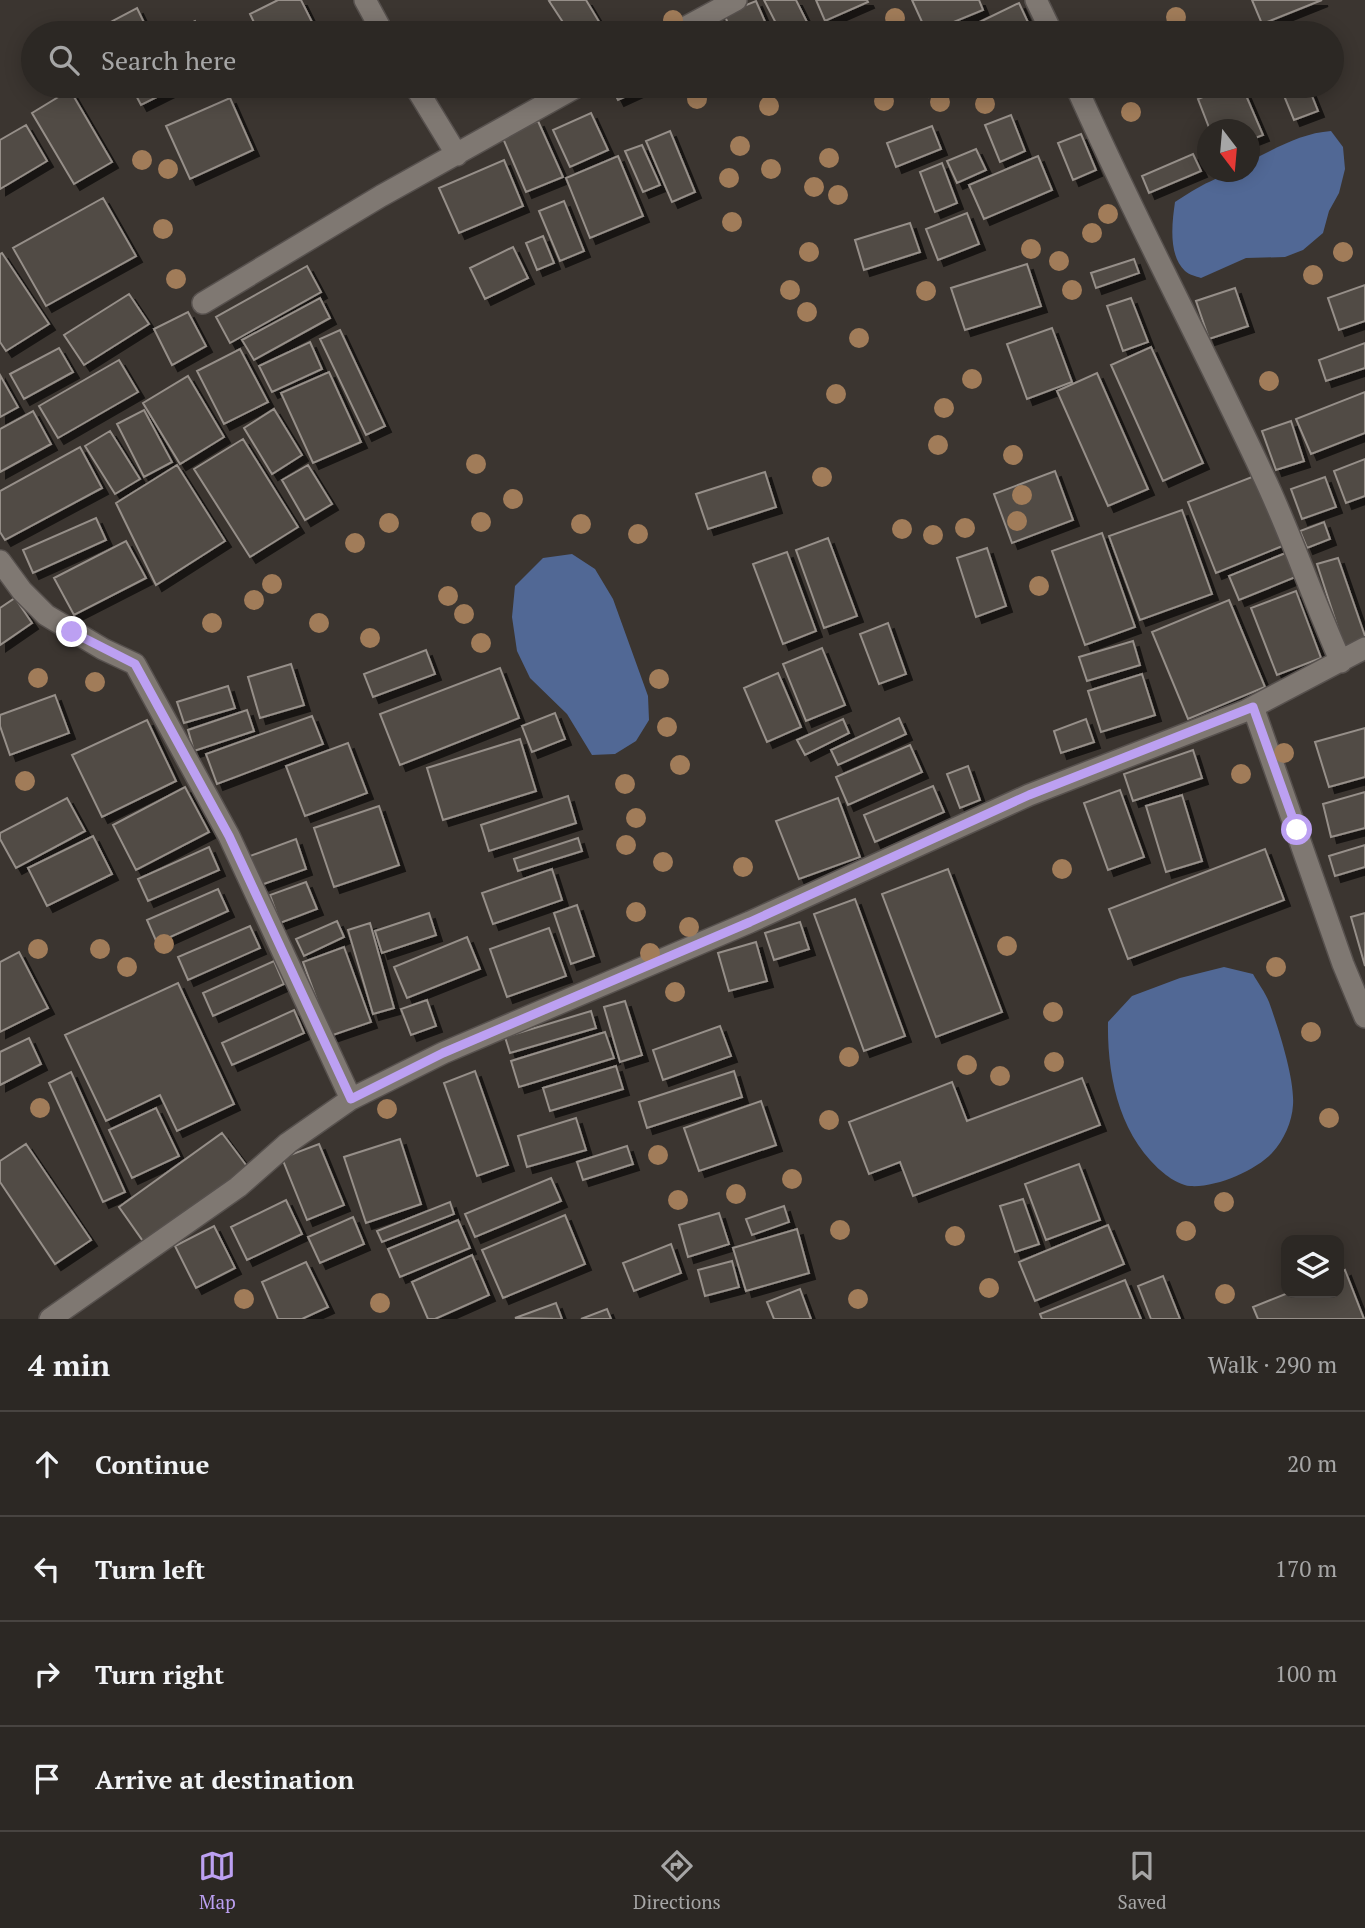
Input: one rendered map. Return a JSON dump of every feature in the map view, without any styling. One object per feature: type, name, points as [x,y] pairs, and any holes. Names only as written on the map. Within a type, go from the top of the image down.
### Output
[{"type":"street","points":[[365,0],[376,21]]},
{"type":"street","points":[[698,21],[737,0]]},
{"type":"street","points":[[1036,0],[1046,21]]},
{"type":"street","points":[[422,98],[457,155]]},
{"type":"street","points":[[203,303],[347,216],[557,98]]},
{"type":"street","points":[[1082,98],[1262,472],[1341,662]]},
{"type":"street","points":[[0,561],[22,591],[46,615],[103,649],[135,664],[229,836],[351,1099]]},
{"type":"street","points":[[50,1319],[239,1187],[288,1143],[351,1099],[443,1053],[750,922],[1029,795],[1253,707],[1365,648]]},
{"type":"street","points":[[1253,707],[1343,964],[1365,1017]]},
{"type":"water","points":[[1331,131],[1343,147],[1345,169],[1339,193],[1329,211],[1323,233],[1303,250],[1285,257],[1246,258],[1201,278],[1185,271],[1174,248],[1172,229],[1175,202],[1210,182],[1260,182],[1260,156],[1299,138]]},
{"type":"water","points":[[572,554],[595,569],[613,599],[648,696],[649,720],[636,741],[615,754],[592,755],[567,714],[530,678],[517,651],[512,617],[515,586],[543,558]]},
{"type":"water","points":[[1224,967],[1253,974],[1267,998],[1289,1068],[1293,1094],[1292,1111],[1284,1137],[1265,1160],[1222,1181],[1187,1186],[1168,1177],[1150,1160],[1127,1125],[1119,1106],[1110,1064],[1108,1022],[1132,996],[1180,978]]},
{"type":"building","points":[[278,0],[301,0],[312,21],[253,21],[250,14]]},
{"type":"building","points":[[586,0],[599,21],[562,21],[549,1]]},
{"type":"building","points":[[764,0],[796,0],[806,21],[775,21]]},
{"type":"building","points":[[816,0],[867,0],[868,2],[825,21]]},
{"type":"building","points":[[912,0],[979,0],[983,10],[956,21],[922,21]]},
{"type":"building","points":[[1252,0],[1322,0],[1270,21],[1261,21]]},
{"type":"building","points":[[756,1],[765,21],[727,21],[724,14]]},
{"type":"building","points":[[1019,3],[1027,21],[982,21]]},
{"type":"building","points":[[137,8],[143,21],[112,21]]},
{"type":"building","points":[[57,98],[75,98],[112,162],[74,184],[32,113]]},
{"type":"building","points":[[137,98],[155,98],[141,105]]},
{"type":"building","points":[[230,98],[253,150],[190,179],[166,126]]},
{"type":"building","points":[[1200,98],[1247,98],[1256,119],[1206,119],[1198,99]]},
{"type":"building","points":[[1285,98],[1313,98],[1318,111],[1294,120]]},
{"type":"building","points":[[591,113],[608,150],[570,167],[553,130]]},
{"type":"building","points":[[1011,115],[1025,151],[1000,162],[985,125]]},
{"type":"building","points":[[538,121],[563,177],[526,192],[502,136]]},
{"type":"building","points":[[26,125],[47,161],[0,189],[0,140]]},
{"type":"building","points":[[932,126],[941,149],[896,167],[887,143]]},
{"type":"building","points":[[670,131],[695,192],[672,202],[646,141]]},
{"type":"building","points":[[1081,134],[1096,170],[1073,180],[1058,143]]},
{"type":"building","points":[[642,145],[660,185],[643,192],[625,151]]},
{"type":"building","points":[[976,149],[986,170],[957,183],[947,161]]},
{"type":"building","points":[[1193,154],[1197,162],[1197,173],[1149,193],[1142,176]]},
{"type":"building","points":[[618,156],[643,216],[590,238],[566,178]]},
{"type":"building","points":[[1038,156],[1052,190],[984,219],[969,185]]},
{"type":"building","points":[[504,160],[523,206],[459,233],[439,188]]},
{"type":"building","points":[[942,163],[957,203],[935,212],[920,172]]},
{"type":"building","points":[[103,198],[136,256],[46,306],[13,248]]},
{"type":"building","points":[[564,201],[584,251],[560,261],[539,211]]},
{"type":"building","points":[[967,213],[979,244],[938,260],[926,229]]},
{"type":"building","points":[[910,223],[920,252],[864,270],[855,240]]},
{"type":"building","points":[[543,236],[554,263],[537,270],[526,243]]},
{"type":"building","points":[[513,247],[528,278],[485,299],[470,268]]},
{"type":"building","points":[[2,253],[49,324],[6,351],[0,342]]},
{"type":"building","points":[[1134,259],[1139,273],[1096,288],[1091,273]]},
{"type":"building","points":[[1027,264],[1041,306],[965,330],[951,288]]},
{"type":"building","points":[[307,266],[321,292],[230,343],[216,317]]},
{"type":"building","points":[[1365,285],[1365,321],[1339,330],[1328,298]]},
{"type":"building","points":[[1235,288],[1248,326],[1209,339],[1196,301]]},
{"type":"building","points":[[129,294],[149,324],[84,365],[64,335]]},
{"type":"building","points":[[320,298],[330,318],[254,360],[242,340]]},
{"type":"building","points":[[1131,298],[1148,342],[1123,351],[1107,306]]},
{"type":"building","points":[[188,312],[206,346],[172,365],[154,329]]},
{"type":"building","points":[[1052,328],[1072,382],[1027,399],[1007,344]]},
{"type":"building","points":[[340,330],[385,426],[366,435],[320,339]]},
{"type":"building","points":[[310,342],[322,369],[272,392],[259,366]]},
{"type":"building","points":[[1365,343],[1365,368],[1326,381],[1319,360]]},
{"type":"building","points":[[1151,347],[1203,463],[1163,481],[1111,365]]},
{"type":"building","points":[[59,348],[73,372],[24,399],[10,374]]},
{"type":"building","points":[[240,349],[268,402],[224,424],[197,371]]},
{"type":"building","points":[[119,360],[138,392],[58,438],[39,406]]},
{"type":"building","points":[[329,372],[361,442],[313,463],[281,393]]},
{"type":"building","points":[[1097,373],[1148,489],[1108,506],[1057,391]]},
{"type":"building","points":[[0,375],[18,407],[0,417]]},
{"type":"building","points":[[188,376],[224,437],[180,464],[143,403]]},
{"type":"building","points":[[1365,392],[1365,433],[1311,454],[1296,419]]},
{"type":"building","points":[[274,409],[302,455],[272,474],[244,428]]},
{"type":"building","points":[[144,410],[172,462],[144,477],[117,424]]},
{"type":"building","points":[[33,411],[51,444],[0,472],[0,429]]},
{"type":"building","points":[[1291,421],[1304,461],[1276,470],[1262,431]]},
{"type":"building","points":[[110,431],[140,479],[115,494],[85,446]]},
{"type":"building","points":[[243,439],[298,527],[250,557],[194,469]]},
{"type":"building","points":[[80,447],[102,488],[5,540],[0,532],[0,491]]},
{"type":"building","points":[[1365,459],[1365,496],[1346,503],[1334,471]]},
{"type":"building","points":[[177,465],[225,541],[156,585],[116,503]]},
{"type":"building","points":[[308,465],[332,504],[305,520],[282,480]]},
{"type":"building","points":[[1055,471],[1073,520],[1012,543],[994,494]]},
{"type":"building","points":[[765,472],[776,507],[708,529],[696,494]]},
{"type":"building","points":[[1257,475],[1285,545],[1216,573],[1188,502]]},
{"type":"building","points":[[1325,477],[1336,507],[1302,519],[1291,489]]},
{"type":"building","points":[[1182,510],[1212,594],[1140,620],[1109,536]]},
{"type":"building","points":[[96,518],[106,540],[33,573],[23,550]]},
{"type":"building","points":[[1324,522],[1330,539],[1307,548],[1300,531]]},
{"type":"building","points":[[1102,533],[1135,627],[1085,645],[1052,551]]},
{"type":"building","points":[[828,538],[857,616],[824,628],[796,550]]},
{"type":"building","points":[[126,541],[146,578],[74,615],[54,578]]},
{"type":"building","points":[[987,548],[1006,606],[976,617],[957,558]]},
{"type":"building","points":[[787,552],[816,631],[783,644],[753,564]]},
{"type":"building","points":[[1288,552],[1298,576],[1239,600],[1229,576]]},
{"type":"building","points":[[1338,558],[1365,636],[1365,643],[1345,650],[1317,564]]},
{"type":"building","points":[[1296,591],[1321,658],[1277,675],[1251,608]]},
{"type":"building","points":[[15,598],[32,623],[0,645],[0,608]]},
{"type":"building","points":[[1229,600],[1265,687],[1188,719],[1152,632]]},
{"type":"building","points":[[888,623],[906,674],[879,684],[860,634]]},
{"type":"building","points":[[1133,641],[1140,665],[1087,681],[1079,657]]},
{"type":"building","points":[[822,648],[845,705],[806,721],[783,664]]},
{"type":"building","points":[[426,650],[435,674],[373,697],[364,674]]},
{"type":"building","points":[[291,664],[304,705],[260,718],[248,677]]},
{"type":"building","points":[[500,668],[519,718],[400,765],[380,714]]},
{"type":"building","points":[[778,673],[801,727],[767,742],[744,688]]},
{"type":"building","points":[[1142,674],[1155,715],[1101,732],[1088,691]]},
{"type":"building","points":[[228,686],[235,708],[184,723],[177,702]]},
{"type":"building","points":[[55,695],[69,733],[10,755],[0,726],[0,715]]},
{"type":"building","points":[[247,710],[254,731],[194,751],[188,730]]},
{"type":"building","points":[[555,713],[565,739],[532,752],[522,726]]},
{"type":"building","points":[[312,716],[323,744],[217,784],[206,754]]},
{"type":"building","points":[[899,718],[906,734],[838,765],[831,750]]},
{"type":"building","points":[[843,719],[849,733],[805,755],[797,740]]},
{"type":"building","points":[[1086,719],[1094,742],[1061,753],[1054,731]]},
{"type":"building","points":[[147,720],[176,781],[102,817],[72,755]]},
{"type":"building","points":[[1365,728],[1365,777],[1329,787],[1315,742]]},
{"type":"building","points":[[520,739],[536,791],[443,820],[427,768]]},
{"type":"building","points":[[348,743],[367,793],[305,816],[286,766]]},
{"type":"building","points":[[910,745],[922,772],[848,805],[836,777]]},
{"type":"building","points":[[1193,750],[1202,778],[1133,801],[1124,774]]},
{"type":"building","points":[[968,766],[980,800],[960,808],[947,774]]},
{"type":"building","points":[[933,786],[944,812],[875,842],[864,815]]},
{"type":"building","points":[[185,787],[209,832],[136,870],[113,825]]},
{"type":"building","points":[[1120,790],[1144,857],[1108,870],[1084,803]]},
{"type":"building","points":[[1365,792],[1365,828],[1331,837],[1323,804]]},
{"type":"building","points":[[1182,795],[1202,861],[1166,872],[1146,806]]},
{"type":"building","points":[[568,796],[576,823],[489,851],[481,825]]},
{"type":"building","points":[[67,798],[85,831],[16,868],[0,839],[0,833]]},
{"type":"building","points":[[838,798],[860,857],[799,879],[776,821]]},
{"type":"building","points":[[379,806],[399,865],[334,887],[314,828]]},
{"type":"building","points":[[93,836],[112,874],[47,906],[28,868]]},
{"type":"building","points":[[578,838],[582,851],[518,871],[514,859]]},
{"type":"building","points":[[296,839],[306,869],[261,885],[250,856]]},
{"type":"building","points":[[1365,845],[1365,867],[1335,876],[1329,856]]},
{"type":"building","points":[[209,847],[219,870],[148,901],[138,879]]},
{"type":"building","points":[[1265,849],[1284,900],[1128,959],[1109,909]]},
{"type":"building","points":[[552,869],[562,900],[493,924],[482,893]]},
{"type":"building","points":[[948,869],[1002,1012],[936,1037],[882,894]]},
{"type":"building","points":[[306,882],[317,909],[280,923],[270,895]]},
{"type":"building","points":[[218,889],[228,911],[157,943],[147,920]]},
{"type":"building","points":[[855,899],[905,1036],[864,1051],[814,914]]},
{"type":"building","points":[[577,905],[594,956],[571,964],[554,913]]},
{"type":"building","points":[[429,913],[436,935],[382,953],[375,931]]},
{"type":"building","points":[[1365,913],[1365,966],[1351,917]]},
{"type":"building","points":[[337,921],[344,937],[304,956],[296,939]]},
{"type":"building","points":[[800,922],[809,949],[774,960],[765,933]]},
{"type":"building","points":[[370,923],[394,1008],[373,1014],[348,930]]},
{"type":"building","points":[[250,926],[260,948],[188,980],[178,957]]},
{"type":"building","points":[[549,928],[566,976],[507,997],[490,949]]},
{"type":"building","points":[[467,937],[480,969],[407,998],[394,967]]},
{"type":"building","points":[[756,942],[767,981],[729,991],[718,953]]},
{"type":"building","points":[[344,947],[371,1022],[330,1036],[303,962]]},
{"type":"building","points":[[19,952],[48,1008],[0,1032],[0,962]]},
{"type":"building","points":[[274,961],[284,984],[213,1016],[203,993]]},
{"type":"building","points":[[178,983],[234,1104],[177,1131],[160,1095],[106,1121],[65,1035]]},
{"type":"building","points":[[427,1000],[436,1026],[411,1035],[401,1009]]},
{"type":"building","points":[[625,1001],[642,1055],[620,1062],[604,1007]]},
{"type":"building","points":[[294,1010],[304,1033],[232,1065],[222,1043]]},
{"type":"building","points":[[591,1011],[596,1028],[510,1053],[505,1037]]},
{"type":"building","points":[[720,1026],[731,1056],[663,1080],[653,1050]]},
{"type":"building","points":[[605,1032],[614,1058],[519,1087],[511,1061]]},
{"type":"building","points":[[29,1038],[41,1064],[0,1085],[0,1052]]},
{"type":"building","points":[[616,1066],[623,1089],[550,1111],[543,1088]]},
{"type":"building","points":[[475,1071],[508,1165],[477,1176],[444,1083]]},
{"type":"building","points":[[734,1071],[742,1097],[647,1128],[639,1102]]},
{"type":"building","points":[[71,1072],[125,1192],[103,1202],[49,1083]]},
{"type":"building","points":[[1082,1078],[1100,1125],[913,1196],[900,1162],[869,1174],[849,1122],[952,1082],[967,1121]]},
{"type":"building","points":[[761,1101],[776,1145],[699,1171],[684,1128]]},
{"type":"building","points":[[156,1108],[179,1156],[132,1178],[109,1130]]},
{"type":"building","points":[[576,1118],[586,1150],[527,1167],[518,1136]]},
{"type":"building","points":[[222,1133],[249,1169],[145,1244],[119,1207]]},
{"type":"building","points":[[400,1139],[421,1204],[366,1223],[344,1157]]},
{"type":"building","points":[[26,1144],[91,1240],[55,1264],[0,1182],[0,1161]]},
{"type":"building","points":[[319,1144],[344,1205],[307,1220],[282,1158]]},
{"type":"building","points":[[627,1146],[633,1164],[583,1180],[577,1162]]},
{"type":"building","points":[[1079,1164],[1100,1220],[1046,1240],[1025,1184]]},
{"type":"building","points":[[551,1178],[561,1201],[475,1237],[465,1214]]},
{"type":"building","points":[[1023,1199],[1039,1244],[1015,1252],[1000,1206]]},
{"type":"building","points":[[286,1200],[302,1234],[247,1260],[231,1227]]},
{"type":"building","points":[[450,1202],[454,1214],[382,1242],[377,1231]]},
{"type":"building","points":[[784,1206],[789,1222],[752,1235],[746,1219]]},
{"type":"building","points":[[719,1213],[729,1244],[688,1257],[679,1225]]},
{"type":"building","points":[[565,1215],[585,1264],[503,1298],[482,1250]]},
{"type":"building","points":[[353,1217],[364,1244],[320,1263],[308,1237]]},
{"type":"building","points":[[458,1220],[470,1248],[400,1277],[388,1249]]},
{"type":"building","points":[[1108,1225],[1124,1264],[1035,1301],[1019,1262]]},
{"type":"building","points":[[214,1226],[235,1268],[196,1288],[175,1246]]},
{"type":"building","points":[[797,1229],[809,1273],[746,1291],[733,1248]]},
{"type":"building","points":[[671,1244],[681,1273],[634,1291],[623,1263]]},
{"type":"building","points":[[472,1255],[489,1295],[435,1319],[428,1319],[412,1282]]},
{"type":"building","points":[[732,1261],[739,1287],[705,1296],[698,1270]]},
{"type":"building","points":[[306,1262],[328,1307],[302,1319],[278,1319],[262,1282]]},
{"type":"building","points":[[1344,1270],[1364,1319],[1258,1319],[1253,1307],[1281,1296],[1281,1298],[1344,1298]]},
{"type":"building","points":[[1163,1276],[1180,1319],[1151,1319],[1138,1286]]},
{"type":"building","points":[[1125,1280],[1141,1319],[1042,1319],[1040,1314]]},
{"type":"building","points":[[800,1289],[811,1319],[774,1319],[767,1302]]},
{"type":"building","points":[[556,1303],[562,1319],[515,1318]]},
{"type":"building","points":[[607,1309],[611,1319],[581,1319]]},
{"type":"route","points":[[72,632],[135,664],[229,836],[351,1099],[443,1053],[750,922],[1029,795],[1253,707],[1297,830]]}]
